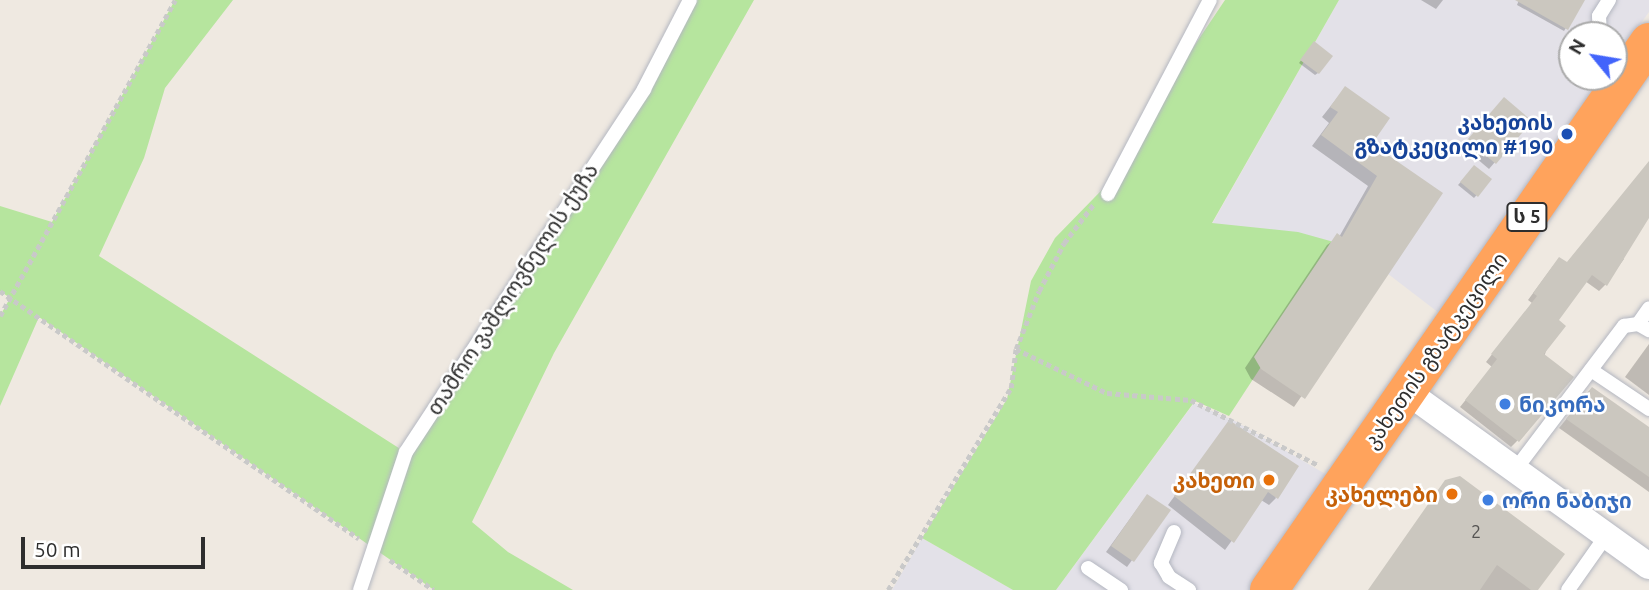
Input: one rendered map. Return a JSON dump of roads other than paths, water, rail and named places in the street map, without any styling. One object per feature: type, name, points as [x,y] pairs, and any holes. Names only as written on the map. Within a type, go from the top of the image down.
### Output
[{"type":"highway","name":"კახეთის გზატკეცილი","points":[[1269,590],[1633,58]]},
{"type":"street","points":[[1406,391],[1649,566]]},
{"type":"lane","name":"თამრო ვაშლოვნელის ქუჩა","points":[[360,590],[405,452],[644,89],[691,0]]},
{"type":"lane","points":[[1108,194],[1210,0]]},
{"type":"lane","points":[[1599,21],[1599,16],[1609,0]]},
{"type":"lane","points":[[1515,470],[1624,326],[1643,327],[1649,308]]},
{"type":"lane","points":[[1591,370],[1649,410]]},
{"type":"lane","points":[[1174,532],[1161,563],[1169,577],[1189,590]]},
{"type":"lane","points":[[1569,590],[1606,536]]},
{"type":"lane","points":[[1088,569],[1121,590]]},
{"type":"place","name":"კახეთის გზატკეცილი #190","points":[[1567,134]]},
{"type":"place","name":"ნიკორა","points":[[1505,404]]},
{"type":"place","name":"კახეთი","points":[[1269,480]]},
{"type":"place","name":"კახელები","points":[[1452,494]]},
{"type":"place","name":"ორი ნაბიჯი","points":[[1488,500]]}]
